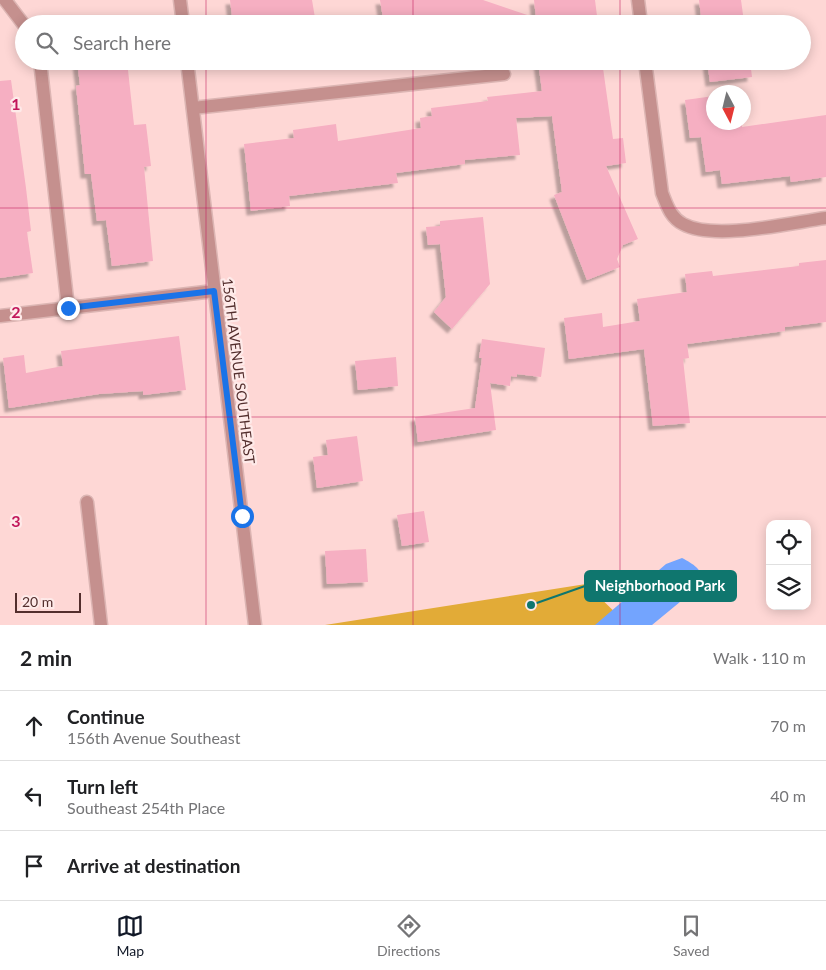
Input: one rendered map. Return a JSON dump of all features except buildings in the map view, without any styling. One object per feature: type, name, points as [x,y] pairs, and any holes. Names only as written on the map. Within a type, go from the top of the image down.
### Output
[{"type":"street","points":[[5,0],[16,15]]},
{"type":"street","points":[[180,0],[182,15]]},
{"type":"street","points":[[638,0],[639,15]]},
{"type":"street","points":[[41,70],[68,308]]},
{"type":"street","name":"156TH AVENUE SOUTHEAST","points":[[188,70],[255,625]]},
{"type":"street","points":[[646,70],[662,193],[670,213],[682,223],[702,232],[722,232],[826,218]]},
{"type":"street","points":[[193,108],[504,74]]},
{"type":"street","points":[[0,316],[214,291]]},
{"type":"street","points":[[87,502],[101,625]]},
{"type":"shaded area","points":[[586,584],[628,625],[325,625]]},
{"type":"water","points":[[682,558],[699,571],[703,578],[703,583],[652,625],[595,625],[666,564]]},
{"type":"place","name":"Neighborhood Park","points":[[531,605]]},
{"type":"route","points":[[68,308],[214,291],[242,516]]}]
